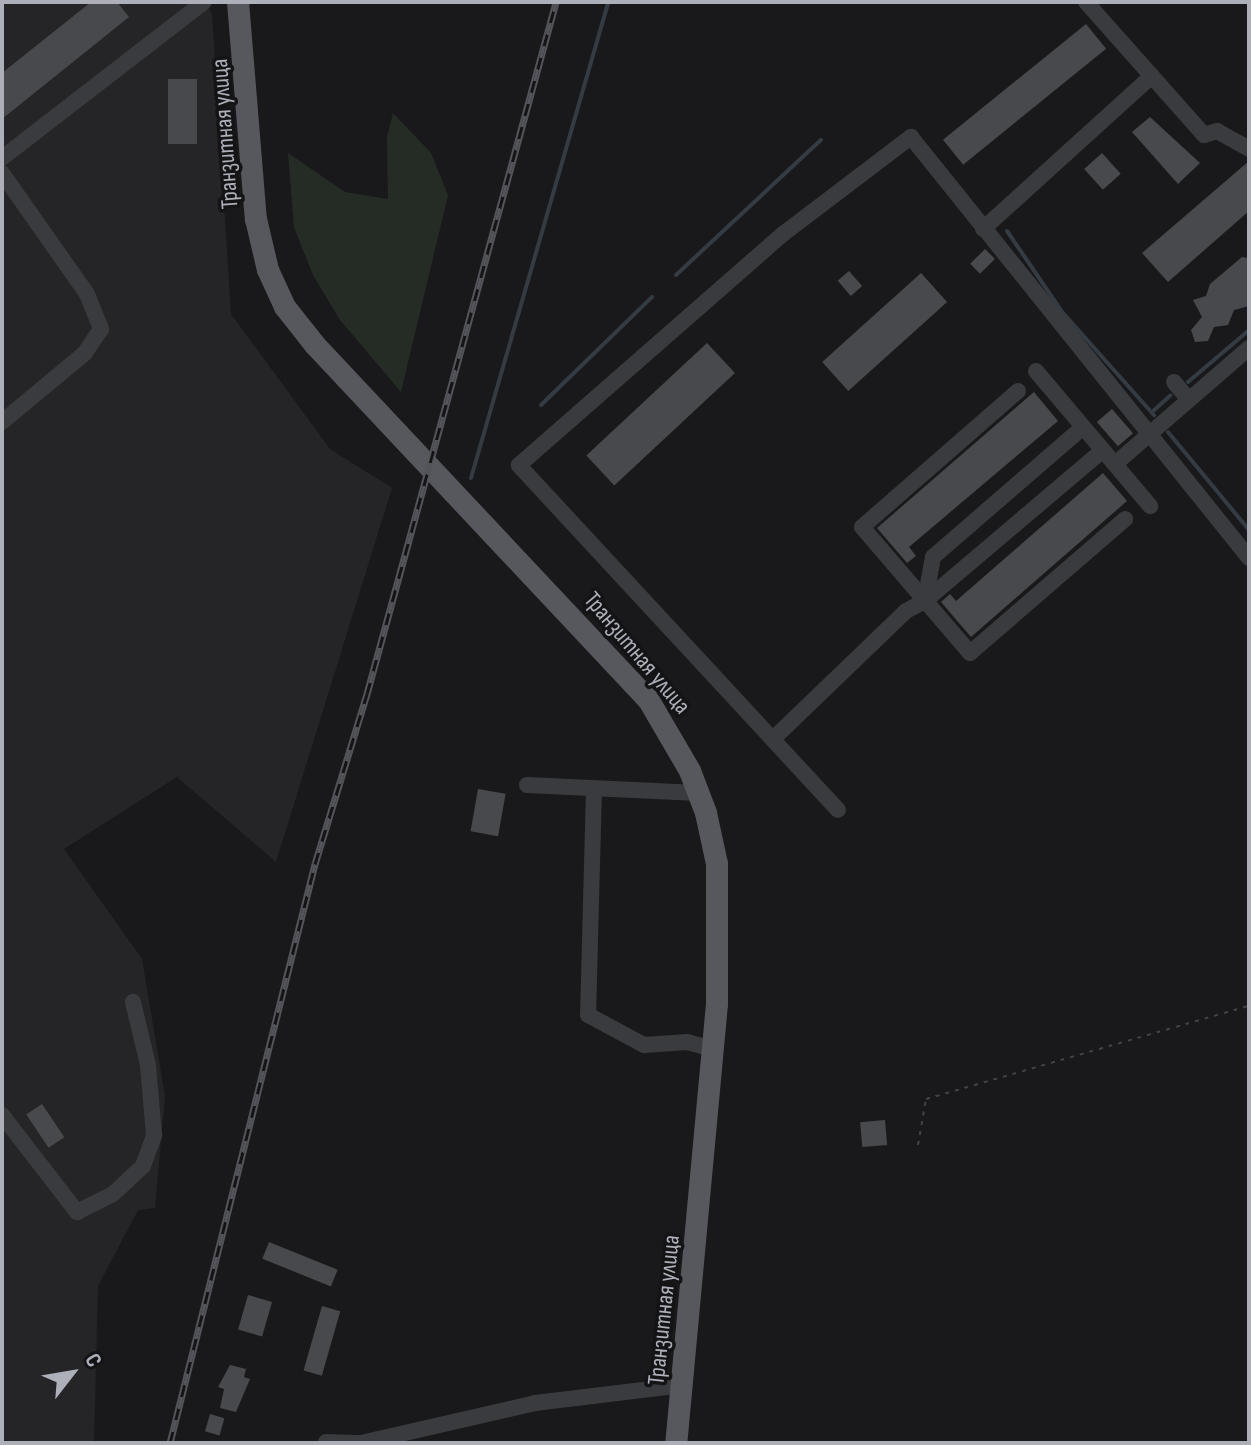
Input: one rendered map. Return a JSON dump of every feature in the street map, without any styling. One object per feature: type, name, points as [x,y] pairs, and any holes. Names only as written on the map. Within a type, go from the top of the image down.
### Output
[{"type":"main road","name":"Транзитная улица","points":[[238,2],[256,219],[268,270],[285,307],[315,345],[486,522],[648,699],[673,736],[698,793],[717,864],[720,920],[714,1049],[676,1443]]},
{"type":"lane","points":[[2,158],[204,2]]},
{"type":"lane","points":[[1086,2],[1204,135],[1217,131],[1249,149]]},
{"type":"lane","points":[[983,229],[1152,76]]},
{"type":"lane","points":[[838,810],[519,465],[783,234],[911,137],[1249,558]]},
{"type":"lane","points":[[2,173],[87,294],[101,329],[85,353],[2,422]]},
{"type":"lane","points":[[1115,464],[1249,348]]},
{"type":"lane","points":[[1036,371],[1150,506]]},
{"type":"lane","points":[[1174,382],[1189,400]]},
{"type":"lane","points":[[1018,391],[862,527],[970,653],[1125,519]]},
{"type":"lane","points":[[925,601],[933,557],[1083,427]]},
{"type":"lane","points":[[773,739],[906,611],[925,601],[1103,450]]},
{"type":"lane","points":[[527,785],[698,793]]},
{"type":"lane","points":[[594,788],[588,1015],[644,1045],[687,1042],[714,1049]]},
{"type":"lane","points":[[2,1115],[77,1212],[113,1194],[143,1166],[154,1135],[148,1065],[133,1002]]},
{"type":"lane","points":[[326,1442],[361,1443],[535,1403],[683,1385]]},
{"type":"path","points":[[918,1145],[926,1099],[1249,1006]]},
{"type":"shaded area","points":[[2,2],[205,2],[212,14],[231,314],[330,449],[392,488],[276,862],[177,777],[64,849],[142,959],[165,1096],[155,1208],[138,1210],[98,1286],[94,1443],[2,1443]]},
{"type":"shaded area","points":[[393,113],[431,153],[448,195],[401,392],[340,320],[313,275],[294,227],[288,153],[345,192],[388,199],[387,137]]},
{"type":"building","points":[[91,2],[117,2],[129,17],[2,119],[2,73]]},
{"type":"building","points":[[1086,24],[1106,49],[963,165],[943,140]]},
{"type":"building","points":[[168,79],[197,79],[197,144],[168,144]]},
{"type":"building","points":[[1150,117],[1200,163],[1178,184],[1132,132]]},
{"type":"building","points":[[1102,153],[1121,174],[1103,190],[1084,169]]},
{"type":"building","points":[[1249,161],[1249,211],[1168,282],[1142,253]]},
{"type":"building","points":[[985,249],[995,259],[980,274],[970,264]]},
{"type":"building","points":[[1242,257],[1249,258],[1249,306],[1234,310],[1228,325],[1214,327],[1208,341],[1195,342],[1191,330],[1202,317],[1193,300],[1206,296],[1210,284]]},
{"type":"building","points":[[849,271],[862,286],[851,296],[838,281]]},
{"type":"building","points":[[921,273],[947,302],[848,391],[822,362]]},
{"type":"building","points":[[707,343],[735,373],[614,486],[586,456]]},
{"type":"building","points":[[1034,392],[1058,421],[909,547],[916,556],[907,563],[877,528]]},
{"type":"building","points":[[1112,409],[1133,433],[1118,446],[1097,422]]},
{"type":"building","points":[[1103,473],[1127,501],[971,637],[941,602],[950,594],[956,601]]},
{"type":"building","points":[[478,789],[506,794],[498,836],[471,831]]},
{"type":"building","points":[[42,1104],[64,1137],[49,1148],[26,1115]]},
{"type":"building","points":[[885,1120],[887,1145],[862,1147],[860,1122]]},
{"type":"building","points":[[269,1242],[338,1270],[331,1286],[262,1259]]},
{"type":"building","points":[[248,1295],[272,1302],[262,1336],[238,1330]]},
{"type":"building","points":[[322,1306],[340,1311],[322,1376],[304,1370]]},
{"type":"building","points":[[230,1365],[246,1369],[244,1377],[250,1379],[236,1412],[220,1408],[224,1389],[218,1387]]},
{"type":"building","points":[[210,1414],[224,1418],[219,1435],[205,1431]]},
{"type":"waterway","points":[[471,478],[608,2]]},
{"type":"waterway","points":[[676,275],[821,140]]},
{"type":"waterway","points":[[1007,231],[1063,313],[1154,415]]},
{"type":"waterway","points":[[541,405],[652,297]]},
{"type":"waterway","points":[[1188,382],[1249,330]]},
{"type":"waterway","points":[[1152,412],[1171,395]]},
{"type":"waterway","points":[[1168,432],[1249,530]]},
{"type":"railway","points":[[170,1443],[315,864],[367,694],[556,2]]}]
